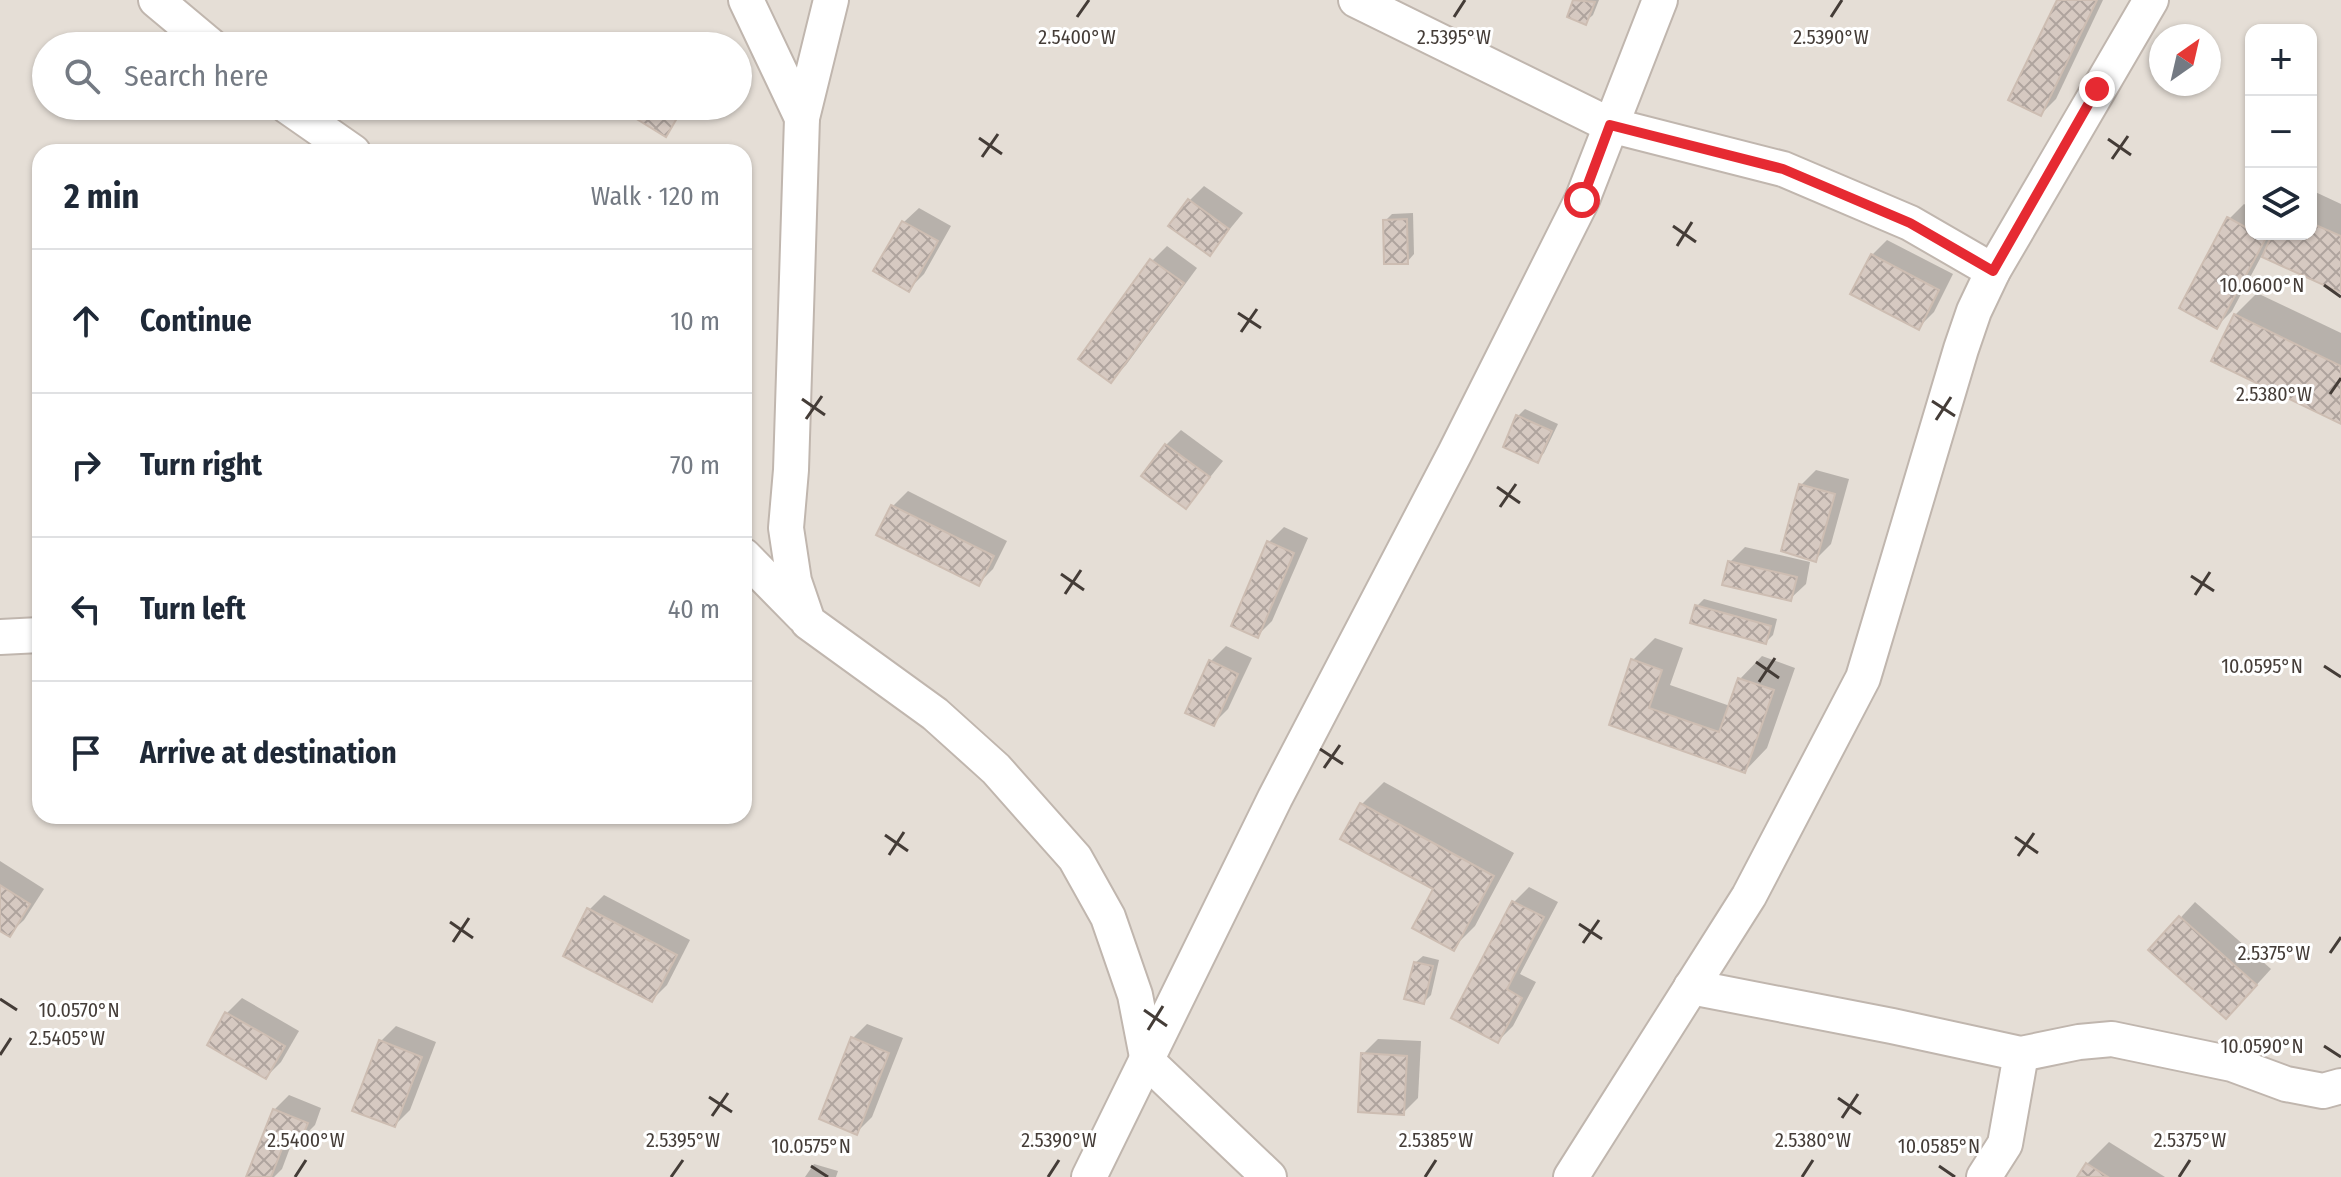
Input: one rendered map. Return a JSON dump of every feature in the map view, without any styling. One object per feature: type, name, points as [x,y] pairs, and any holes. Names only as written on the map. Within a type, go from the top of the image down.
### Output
[{"type":"street","points":[[156,0],[194,32]]},
{"type":"street","points":[[746,0],[802,118]]},
{"type":"street","points":[[808,622],[794,581],[786,528],[791,470],[802,118],[831,0]]},
{"type":"street","points":[[1356,0],[1610,125],[1783,169],[1910,223],[1993,271]]},
{"type":"street","points":[[1089,1177],[1275,798],[1455,453],[1575,214],[1660,0]]},
{"type":"street","points":[[1571,1177],[1749,896],[1863,678],[1974,311],[1993,271],[2151,0]]},
{"type":"street","points":[[307,120],[342,144]]},
{"type":"street","points":[[752,564],[808,622],[935,714],[996,769],[1075,858],[1108,917],[1135,995],[1148,1062],[1269,1177]]},
{"type":"street","points":[[0,637],[32,635]]},
{"type":"street","points":[[1691,987],[2021,1054],[2079,1042],[2112,1039],[2232,1064],[2286,1084],[2323,1091],[2341,1086]]},
{"type":"street","points":[[1984,1177],[2005,1144],[2021,1054]]},
{"type":"shaded area","points":[[0,0],[2341,0],[2341,1177],[0,1177]]},
{"type":"building","points":[[1573,0],[1595,2],[1586,25],[1567,17]]},
{"type":"building","points":[[2057,0],[2097,0],[2041,116],[2008,100]]},
{"type":"building","points":[[638,120],[676,120],[666,137]]},
{"type":"building","points":[[1188,199],[1229,229],[1210,256],[1168,226]]},
{"type":"building","points":[[2227,217],[2245,227],[2245,240],[2265,240],[2217,329],[2179,308]]},
{"type":"building","points":[[1407,219],[1408,264],[1384,264],[1383,220]]},
{"type":"building","points":[[902,221],[938,241],[909,292],[873,271]]},
{"type":"building","points":[[2317,226],[2341,236],[2341,293],[2262,257],[2269,240],[2317,240]]},
{"type":"building","points":[[1871,254],[1939,290],[1919,330],[1850,294]]},
{"type":"building","points":[[1150,259],[1184,283],[1111,383],[1078,359]]},
{"type":"building","points":[[2234,314],[2341,366],[2341,424],[2211,361]]},
{"type":"building","points":[[1516,415],[1552,431],[1538,463],[1503,447]]},
{"type":"building","points":[[1165,444],[1210,477],[1186,509],[1141,476]]},
{"type":"building","points":[[1799,484],[1835,494],[1816,562],[1781,551]]},
{"type":"building","points":[[891,505],[994,556],[979,586],[876,535]]},
{"type":"building","points":[[1267,541],[1294,553],[1258,638],[1231,626]]},
{"type":"building","points":[[1728,561],[1797,577],[1791,601],[1722,585]]},
{"type":"building","points":[[1695,605],[1771,626],[1766,644],[1690,623]]},
{"type":"building","points":[[1631,659],[1662,670],[1649,708],[1719,732],[1738,678],[1774,690],[1745,773],[1609,725]]},
{"type":"building","points":[[1209,660],[1238,674],[1214,726],[1185,713]]},
{"type":"building","points":[[1360,803],[1494,876],[1454,951],[1412,928],[1433,889],[1340,839]]},
{"type":"building","points":[[0,885],[30,904],[10,937],[0,931]]},
{"type":"building","points":[[1512,901],[1544,917],[1507,989],[1522,998],[1498,1043],[1451,1018]]},
{"type":"building","points":[[587,908],[677,955],[652,1002],[563,956]]},
{"type":"building","points":[[2179,916],[2257,985],[2226,1019],[2148,950]]},
{"type":"building","points":[[1414,962],[1433,966],[1424,1004],[1404,999]]},
{"type":"building","points":[[225,1012],[285,1046],[266,1079],[207,1045]]},
{"type":"building","points":[[851,1037],[889,1053],[857,1135],[819,1119]]},
{"type":"building","points":[[379,1040],[422,1057],[395,1127],[352,1111]]},
{"type":"building","points":[[1361,1053],[1407,1056],[1404,1115],[1358,1112]]},
{"type":"building","points":[[273,1109],[308,1123],[300,1142],[287,1136],[271,1177],[246,1177]]},
{"type":"building","points":[[2086,1163],[2108,1177],[2077,1177]]},
{"type":"route","points":[[1582,200],[1610,125],[1783,169],[1910,223],[1993,271],[2097,89]]}]
